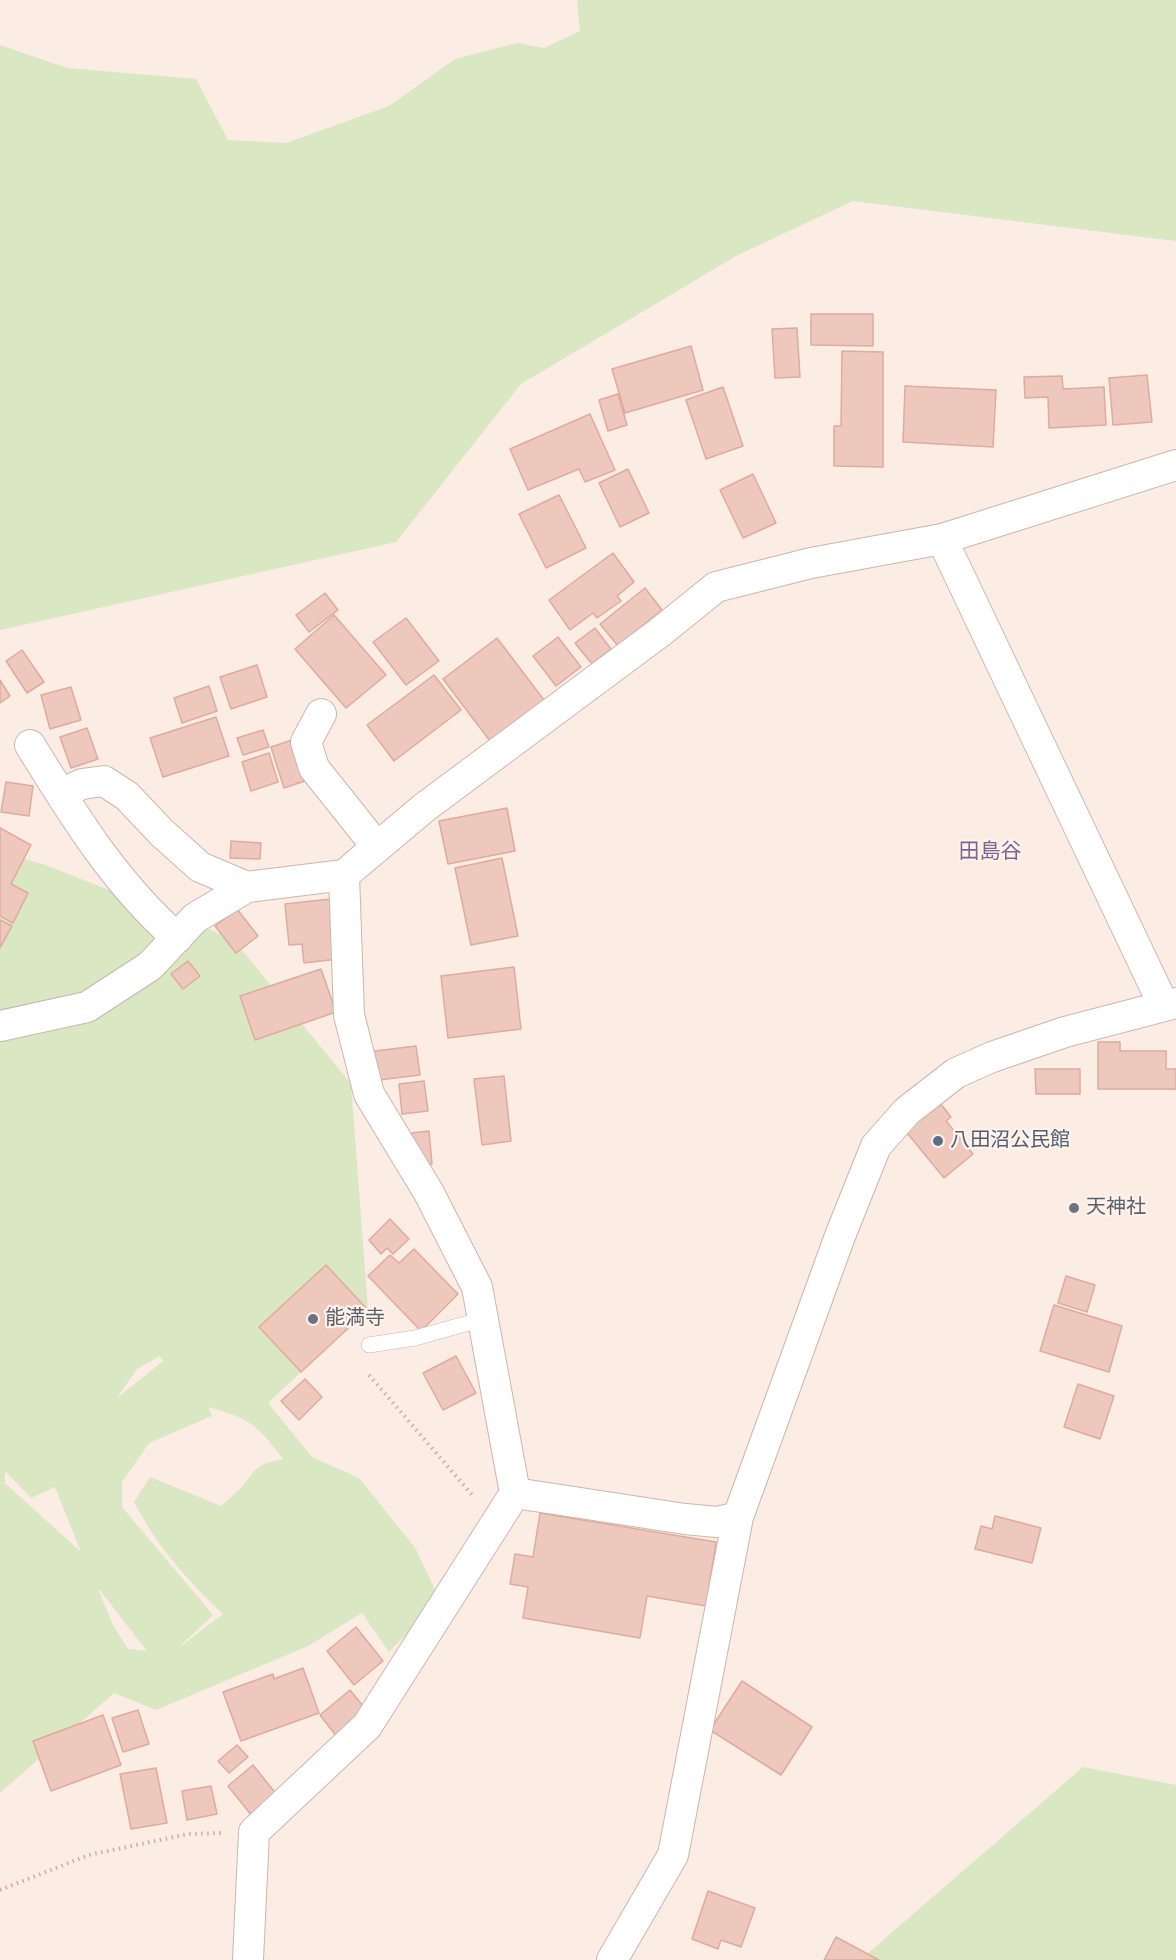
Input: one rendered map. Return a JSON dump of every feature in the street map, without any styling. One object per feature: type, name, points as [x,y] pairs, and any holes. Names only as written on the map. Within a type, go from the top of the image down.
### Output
[{"type":"street","points":[[0,1026],[87,1007],[150,966],[195,918],[247,888],[344,874],[425,807],[659,633],[716,587],[811,563],[942,539],[1176,465]]},
{"type":"street","points":[[612,1960],[673,1855],[738,1517],[840,1236],[876,1146],[907,1111],[956,1072],[1065,1032],[1170,1004],[942,539]]},
{"type":"street","points":[[321,714],[306,742],[314,768],[378,847]]},
{"type":"street","points":[[30,745],[96,849],[137,900],[177,938]]},
{"type":"street","points":[[61,794],[82,784],[104,781],[128,796],[162,833],[200,867],[247,888]]},
{"type":"street","points":[[248,1960],[254,1832],[367,1726],[514,1493],[477,1287],[429,1193],[369,1094],[349,1015],[344,874]]},
{"type":"street","points":[[514,1493],[685,1519],[717,1522],[738,1517]]},
{"type":"lane","points":[[369,1345],[415,1338],[483,1319]]},
{"type":"path","points":[[369,1375],[496,1523]]},
{"type":"path","points":[[0,1890],[89,1855],[188,1834],[254,1832]]},
{"type":"green space","points":[[577,0],[1176,0],[1176,241],[853,201],[736,256],[521,384],[396,542],[0,630],[0,45],[67,68],[196,79],[228,140],[286,143],[389,106],[455,59],[517,43],[544,48],[580,31]]},
{"type":"green space","points":[[0,852],[43,864],[233,939],[351,1084],[368,1310],[325,1265],[259,1327],[301,1372],[268,1403],[312,1457],[359,1478],[416,1549],[437,1594],[414,1626],[389,1652],[362,1613],[308,1646],[156,1710],[114,1693],[0,1793]],"holes":[[[160,1356],[163,1361],[117,1398],[137,1369]],[[208,1407],[234,1415],[252,1424],[283,1459],[263,1464],[221,1506],[150,1477],[134,1502],[152,1533],[174,1562],[223,1614],[176,1650],[213,1615],[122,1507],[122,1482],[149,1443],[212,1416]],[[5,1471],[31,1498],[55,1487],[81,1552],[5,1483]],[[98,1589],[147,1651],[128,1649],[113,1625]]]},
{"type":"green space","points":[[1083,1767],[1176,1785],[1176,1960],[860,1960]]},
{"type":"building","points":[[811,314],[873,314],[873,346],[811,345]]},
{"type":"building","points":[[797,328],[800,377],[775,378],[772,329]]},
{"type":"building","points":[[691,346],[703,390],[625,413],[612,369]]},
{"type":"building","points":[[842,351],[883,352],[883,467],[834,466],[834,426],[841,426]]},
{"type":"building","points":[[1147,375],[1152,422],[1113,425],[1109,378]]},
{"type":"building","points":[[1062,376],[1063,389],[1104,387],[1106,425],[1049,428],[1048,397],[1025,398],[1024,377]]},
{"type":"building","points":[[905,386],[996,390],[993,447],[903,442]]},
{"type":"building","points":[[723,387],[743,446],[706,459],[686,400]]},
{"type":"building","points":[[618,394],[627,425],[608,431],[599,400]]},
{"type":"building","points":[[590,414],[615,470],[585,482],[579,469],[528,490],[510,449]]},
{"type":"building","points":[[628,469],[649,513],[620,527],[599,483]]},
{"type":"building","points":[[753,474],[776,523],[743,538],[720,490]]},
{"type":"building","points":[[559,495],[586,548],[546,568],[519,514]]},
{"type":"building","points":[[613,553],[634,582],[617,596],[621,601],[597,618],[593,613],[570,630],[549,600]]},
{"type":"building","points":[[645,588],[662,610],[618,646],[600,624]]},
{"type":"building","points":[[325,593],[338,610],[309,632],[296,615]]},
{"type":"building","points":[[334,615],[386,675],[346,708],[295,649]]},
{"type":"building","points":[[406,618],[439,661],[406,685],[373,642]]},
{"type":"building","points":[[595,628],[611,649],[592,664],[575,643]]},
{"type":"building","points":[[558,637],[581,667],[556,686],[533,656]]},
{"type":"building","points":[[497,638],[544,700],[490,741],[443,679]]},
{"type":"building","points":[[22,650],[44,682],[27,693],[6,661]]},
{"type":"building","points":[[257,665],[267,697],[231,709],[220,677]]},
{"type":"building","points":[[434,675],[461,710],[394,761],[367,725]]},
{"type":"building","points":[[0,680],[10,696],[0,703]]},
{"type":"building","points":[[209,686],[217,711],[182,723],[174,698]]},
{"type":"building","points":[[71,687],[81,720],[50,729],[41,695]]},
{"type":"building","points":[[216,717],[229,756],[163,777],[150,738]]},
{"type":"building","points":[[87,728],[98,759],[71,768],[60,737]]},
{"type":"building","points":[[263,730],[269,747],[243,755],[237,738]]},
{"type":"building","points":[[295,739],[308,780],[284,788],[271,747]]},
{"type":"building","points":[[269,753],[278,782],[251,791],[242,762]]},
{"type":"building","points":[[6,782],[33,786],[29,816],[1,812]]},
{"type":"building","points":[[507,808],[515,851],[448,864],[439,821]]},
{"type":"building","points":[[0,828],[31,845],[11,884],[28,893],[13,923],[0,916]]},
{"type":"building","points":[[231,841],[261,843],[260,859],[230,858]]},
{"type":"building","points":[[502,858],[518,936],[471,945],[455,868]]},
{"type":"building","points":[[331,899],[338,959],[304,963],[302,944],[289,945],[285,904]]},
{"type":"building","points":[[237,909],[258,936],[236,953],[215,926]]},
{"type":"building","points":[[0,920],[12,926],[0,948]]},
{"type":"building","points":[[188,961],[200,976],[183,989],[171,974]]},
{"type":"building","points":[[514,967],[521,1029],[448,1038],[441,976]]},
{"type":"building","points":[[321,969],[336,1012],[255,1040],[240,996]]},
{"type":"building","points":[[1098,1042],[1120,1042],[1120,1051],[1166,1051],[1166,1069],[1176,1069],[1176,1089],[1098,1089]]},
{"type":"building","points":[[416,1046],[420,1075],[370,1081],[367,1052]]},
{"type":"building","points":[[1035,1069],[1080,1069],[1080,1094],[1036,1094]]},
{"type":"building","points":[[504,1076],[511,1141],[482,1145],[474,1079]]},
{"type":"building","points":[[424,1081],[428,1111],[402,1114],[399,1084]]},
{"type":"building","name":"八田沼公民館","points":[[937,1099],[951,1117],[946,1121],[973,1154],[944,1178],[903,1128]]},
{"type":"building","points":[[429,1131],[432,1164],[415,1166],[412,1133]]},
{"type":"building","points":[[390,1219],[409,1239],[393,1254],[387,1248],[381,1254],[369,1240]]},
{"type":"building","points":[[414,1249],[458,1294],[421,1331],[368,1276],[390,1255],[399,1263]]},
{"type":"building","name":"能満寺","points":[[326,1265],[368,1310],[301,1372],[259,1327]]},
{"type":"building","points":[[1066,1276],[1095,1285],[1087,1312],[1058,1303]]},
{"type":"building","points":[[1054,1305],[1122,1326],[1109,1372],[1040,1351]]},
{"type":"building","points":[[456,1356],[476,1393],[443,1410],[423,1373]]},
{"type":"building","points":[[305,1379],[322,1397],[299,1420],[281,1401]]},
{"type":"building","points":[[1078,1384],[1114,1396],[1100,1439],[1064,1427]]},
{"type":"building","points":[[540,1513],[716,1542],[706,1606],[647,1596],[640,1638],[523,1618],[528,1587],[510,1584],[515,1554],[533,1557]]},
{"type":"building","points":[[995,1516],[1041,1528],[1032,1563],[975,1549],[981,1526],[992,1529]]},
{"type":"building","points":[[356,1627],[383,1661],[354,1685],[327,1651]]},
{"type":"building","points":[[303,1668],[319,1713],[241,1741],[223,1692],[273,1674],[274,1679]]},
{"type":"building","points":[[742,1681],[812,1727],[781,1775],[710,1730]]},
{"type":"building","points":[[350,1690],[368,1712],[337,1737],[320,1715]]},
{"type":"building","points":[[138,1710],[149,1744],[123,1752],[112,1718]]},
{"type":"building","points":[[103,1715],[121,1765],[51,1791],[33,1741]]},
{"type":"building","points":[[237,1745],[248,1757],[229,1773],[218,1761]]},
{"type":"building","points":[[253,1765],[277,1795],[252,1816],[228,1786]]},
{"type":"building","points":[[156,1768],[167,1823],[131,1829],[120,1774]]},
{"type":"building","points":[[211,1786],[217,1814],[187,1820],[182,1791]]},
{"type":"building","points":[[708,1891],[755,1908],[741,1947],[721,1940],[718,1949],[692,1939]]},
{"type":"building","points":[[836,1937],[879,1960],[824,1960]]},
{"type":"place","name":"八田沼公民館","points":[[938,1141]]},
{"type":"place","name":"天神社","points":[[1074,1208]]},
{"type":"place","name":"能満寺","points":[[313,1319]]},
{"type":"district","name":"田島谷","points":[[990,852]]}]
